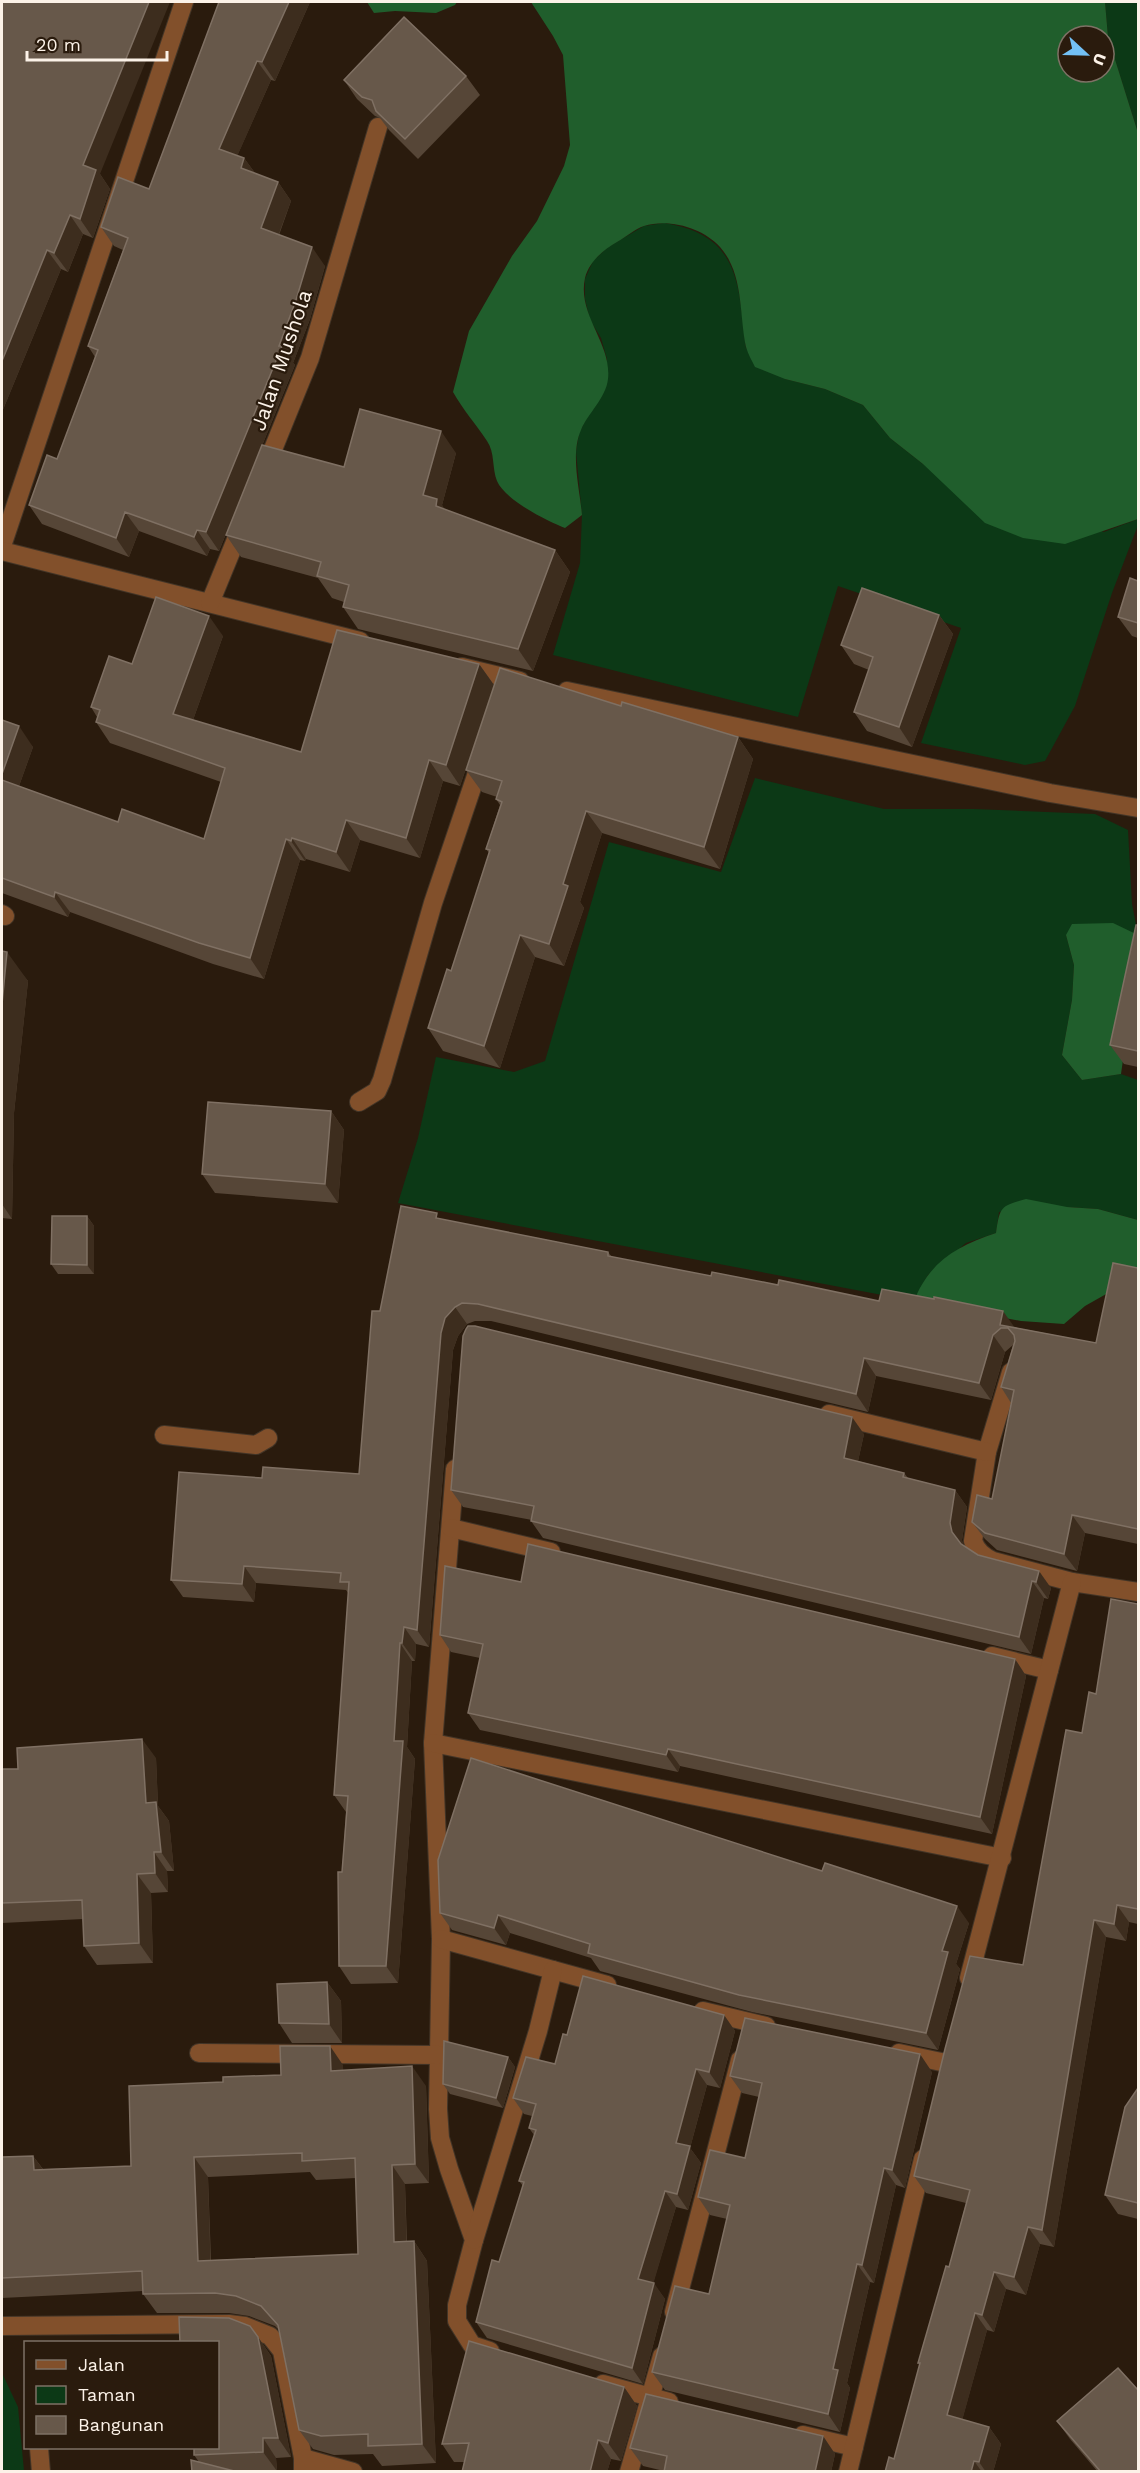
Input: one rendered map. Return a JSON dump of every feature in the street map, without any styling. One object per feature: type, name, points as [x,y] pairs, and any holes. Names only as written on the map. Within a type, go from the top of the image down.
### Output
[{"type":"street","points":[[184,2],[2,548],[382,647]]},
{"type":"street","name":"Jalan Mushola","points":[[260,482],[310,358],[378,127]]},
{"type":"street","points":[[210,603],[251,504]]},
{"type":"street","points":[[439,661],[506,684],[548,687],[1050,793],[1138,808]]},
{"type":"street","points":[[359,1102],[376,1091],[382,1080],[433,903],[486,746]]},
{"type":"street","points":[[1016,1356],[987,1452],[974,1540],[979,1552],[993,1561],[1072,1582],[1138,1592]]},
{"type":"street","points":[[813,1410],[987,1452]]},
{"type":"street","points":[[164,1435],[256,1445],[268,1438]]},
{"type":"street","points":[[456,1457],[433,1743],[441,1939],[438,2109],[440,2138],[474,2240]]},
{"type":"street","points":[[451,1528],[566,1555]]},
{"type":"street","points":[[964,1995],[1002,1858],[1072,1582]]},
{"type":"street","points":[[980,1653],[1049,1670]]},
{"type":"street","points":[[433,1743],[1002,1858]]},
{"type":"street","points":[[441,1939],[624,1990]]},
{"type":"street","points":[[508,2356],[472,2345],[457,2321],[458,2305],[474,2240],[535,2043],[553,1970]]},
{"type":"street","points":[[680,2005],[747,2034],[784,2030]]},
{"type":"street","points":[[629,2472],[651,2398],[747,2034]]},
{"type":"street","points":[[876,2049],[947,2057],[940,2086]]},
{"type":"street","points":[[199,2053],[439,2055]]},
{"type":"street","points":[[848,2472],[926,2144]]},
{"type":"street","points":[[2,2326],[32,2334],[230,2324],[245,2326],[270,2336],[282,2351],[303,2465],[352,2472]]},
{"type":"street","points":[[585,2379],[685,2406]]},
{"type":"street","points":[[786,2431],[854,2447]]},
{"type":"street","points":[[39,2449],[41,2472]]},
{"type":"green space","points":[[367,2],[457,2],[436,13],[395,11],[374,13]]},
{"type":"green space","points":[[531,2],[1105,2],[1107,24],[1056,24],[1056,84],[1116,84],[1116,63],[1138,133],[1138,519],[1065,544],[1023,538],[985,523],[923,464],[890,438],[863,405],[825,389],[785,379],[755,367],[746,347],[737,282],[728,258],[713,240],[695,230],[664,223],[641,227],[612,245],[593,262],[585,278],[586,304],[605,353],[608,379],[604,393],[581,430],[576,450],[582,515],[565,528],[538,515],[508,495],[497,481],[490,445],[453,392],[469,331],[512,256],[537,221],[564,166],[570,145],[563,55]]},
{"type":"green space","points":[[1105,2],[1138,2],[1138,133],[1116,63],[1116,24],[1107,24]]},
{"type":"green space","points":[[664,223],[689,229],[708,239],[722,251],[737,283],[746,348],[785,379],[825,389],[863,405],[890,438],[923,464],[1104,532],[1138,519],[1138,525],[1112,593],[1075,706],[1045,761],[1025,765],[921,743],[961,628],[838,586],[798,717],[553,655],[580,563],[582,515],[576,452],[579,433],[588,415],[600,399],[607,359],[601,338],[590,320],[585,299],[585,279],[593,261],[608,247],[644,226]]},
{"type":"green space","points":[[755,778],[884,809],[974,809],[1095,814],[1128,830],[1132,904],[1138,935],[1066,935],[1074,965],[1072,1000],[1062,1055],[1082,1080],[1121,1074],[1138,1080],[1138,1220],[1098,1209],[1067,1207],[999,1212],[996,1233],[966,1243],[928,1275],[914,1301],[398,1203],[418,1138],[436,1057],[514,1072],[545,1061],[609,842],[721,872]]},
{"type":"green space","points":[[1113,923],[1138,935],[1138,955],[1121,1074],[1082,1080],[1062,1055],[1072,1000],[1074,965],[1066,935],[1072,924]]},
{"type":"green space","points":[[1026,1199],[1067,1207],[1098,1209],[1138,1220],[1138,1276],[1085,1306],[1064,1324],[1021,1321],[914,1301],[928,1275],[937,1265],[969,1243],[996,1233],[1003,1209]]},
{"type":"green space","points":[[2,2373],[18,2407],[24,2471],[2,2471]]},
{"type":"building","points":[[2,2],[149,2],[83,165],[96,170],[80,219],[70,215],[54,253],[47,250],[2,361]]},
{"type":"building","points":[[219,2],[289,2],[262,62],[257,61],[219,149],[244,158],[241,168],[278,182],[261,228],[312,247],[279,346],[282,346],[206,532],[197,530],[194,537],[125,512],[116,538],[29,505],[47,455],[57,459],[98,350],[88,346],[128,238],[101,227],[118,177],[149,189]]},
{"type":"building","points":[[404,17],[466,76],[405,139],[376,111],[372,100],[362,97],[344,80]]},
{"type":"building","points":[[360,409],[441,431],[423,495],[437,499],[436,506],[555,550],[518,649],[343,607],[349,585],[317,576],[321,562],[226,535],[262,445],[344,467]]},
{"type":"building","points":[[1130,578],[1138,581],[1138,623],[1118,617]]},
{"type":"building","points":[[862,588],[939,615],[899,727],[854,712],[873,657],[841,645]]},
{"type":"building","points":[[156,597],[209,616],[173,714],[301,752],[337,630],[479,664],[446,765],[429,760],[406,838],[346,820],[336,852],[292,838],[291,841],[286,839],[250,958],[199,943],[55,892],[54,897],[2,878],[2,780],[118,822],[122,809],[204,839],[225,768],[96,722],[100,710],[91,707],[109,656],[132,664]]},
{"type":"building","points":[[500,668],[621,706],[622,702],[738,737],[704,847],[586,811],[563,884],[568,886],[549,944],[520,935],[484,1046],[428,1028],[447,969],[451,971],[490,850],[486,849],[502,802],[496,799],[502,781],[466,770]]},
{"type":"building","points":[[2,720],[19,726],[2,774]]},
{"type":"building","points":[[1136,925],[1138,925],[1138,1051],[1110,1045]]},
{"type":"building","points":[[2,951],[7,952],[2,1004]]},
{"type":"building","points":[[208,1102],[331,1111],[325,1184],[202,1174]]},
{"type":"building","points":[[401,1206],[437,1213],[436,1218],[608,1252],[608,1256],[711,1276],[712,1272],[778,1285],[779,1280],[879,1301],[882,1289],[934,1299],[934,1297],[1003,1311],[1000,1325],[1096,1343],[1113,1263],[1138,1268],[1138,1529],[1072,1515],[1064,1554],[985,1533],[972,1522],[977,1495],[992,1499],[1014,1390],[1001,1387],[1015,1341],[1014,1335],[1008,1328],[1001,1328],[993,1335],[979,1383],[864,1358],[856,1394],[478,1304],[462,1303],[445,1318],[441,1333],[417,1630],[404,1627],[402,1643],[400,1643],[394,1741],[403,1741],[386,1966],[339,1966],[338,1872],[342,1872],[348,1796],[334,1795],[349,1582],[340,1582],[341,1573],[244,1566],[242,1584],[171,1580],[179,1472],[262,1478],[263,1467],[359,1474],[372,1311],[380,1311]]},
{"type":"building","points":[[52,1216],[87,1216],[87,1265],[51,1264]]},
{"type":"building","points":[[468,1326],[852,1417],[844,1458],[904,1473],[903,1477],[955,1490],[950,1523],[952,1532],[961,1544],[978,1555],[1039,1571],[1036,1582],[1032,1581],[1019,1637],[531,1521],[534,1506],[451,1490],[463,1336]]},
{"type":"building","points":[[528,1544],[1015,1659],[980,1817],[668,1749],[666,1755],[468,1713],[483,1644],[440,1635],[445,1566],[521,1582]]},
{"type":"building","points":[[1111,1599],[1138,1604],[1138,1909],[1117,1905],[1114,1924],[1094,1920],[1042,2230],[1028,2227],[1014,2277],[994,2272],[982,2315],[975,2313],[947,2415],[989,2427],[979,2462],[974,2461],[971,2472],[885,2472],[889,2457],[894,2459],[920,2363],[918,2363],[946,2266],[949,2267],[970,2190],[914,2176],[945,2049],[970,1956],[1023,1965],[1066,1730],[1082,1733],[1089,1692],[1096,1694]]},
{"type":"building","points":[[142,1739],[146,1803],[156,1802],[161,1852],[154,1852],[155,1873],[137,1874],[139,1943],[84,1946],[82,1900],[2,1903],[2,1769],[18,1769],[17,1748]]},
{"type":"building","points":[[471,1758],[822,1871],[825,1863],[957,1906],[942,1951],[948,1952],[926,2033],[739,1995],[588,1953],[590,1944],[498,1915],[494,1928],[440,1913],[438,1860]]},
{"type":"building","points":[[583,1976],[724,2015],[709,2072],[696,2069],[676,2143],[690,2146],[677,2194],[665,2191],[638,2279],[654,2283],[632,2368],[476,2322],[492,2260],[499,2262],[524,2182],[519,2181],[536,2130],[529,2128],[536,2104],[513,2098],[526,2057],[555,2064],[563,2034],[567,2035]]},
{"type":"building","points":[[327,1982],[329,2024],[279,2023],[277,1984]]},
{"type":"building","points":[[745,2018],[920,2054],[892,2170],[884,2168],[862,2265],[857,2264],[833,2369],[838,2370],[828,2414],[652,2372],[675,2286],[709,2294],[730,2205],[698,2197],[710,2150],[745,2158],[762,2083],[730,2076]]},
{"type":"building","points":[[444,2041],[508,2057],[496,2098],[443,2084]]},
{"type":"building","points":[[280,2046],[330,2046],[331,2071],[412,2066],[415,2164],[392,2165],[394,2242],[414,2241],[422,2444],[368,2446],[368,2434],[321,2436],[299,2430],[278,2325],[261,2306],[236,2296],[215,2293],[143,2294],[142,2271],[2,2278],[2,2157],[33,2156],[34,2170],[131,2166],[129,2086],[223,2082],[223,2077],[281,2075]],"holes":[[[302,2153],[302,2161],[355,2158],[358,2254],[198,2261],[194,2157]]]},
{"type":"building","points":[[1138,2088],[1138,2203],[1105,2195],[1125,2107]]},
{"type":"building","points":[[179,2317],[229,2318],[250,2326],[258,2337],[278,2438],[263,2438],[263,2452],[194,2455],[194,2449],[219,2449],[219,2341],[180,2341]]},
{"type":"building","points":[[469,2341],[624,2387],[608,2443],[598,2440],[590,2472],[462,2472],[469,2443],[442,2444]]},
{"type":"building","points":[[1118,2368],[1138,2390],[1138,2472],[1101,2472],[1057,2421]]},
{"type":"building","points":[[646,2394],[823,2436],[815,2472],[664,2472],[667,2456],[630,2448]]},
{"type":"building","points":[[191,2460],[238,2472],[192,2472]]}]
